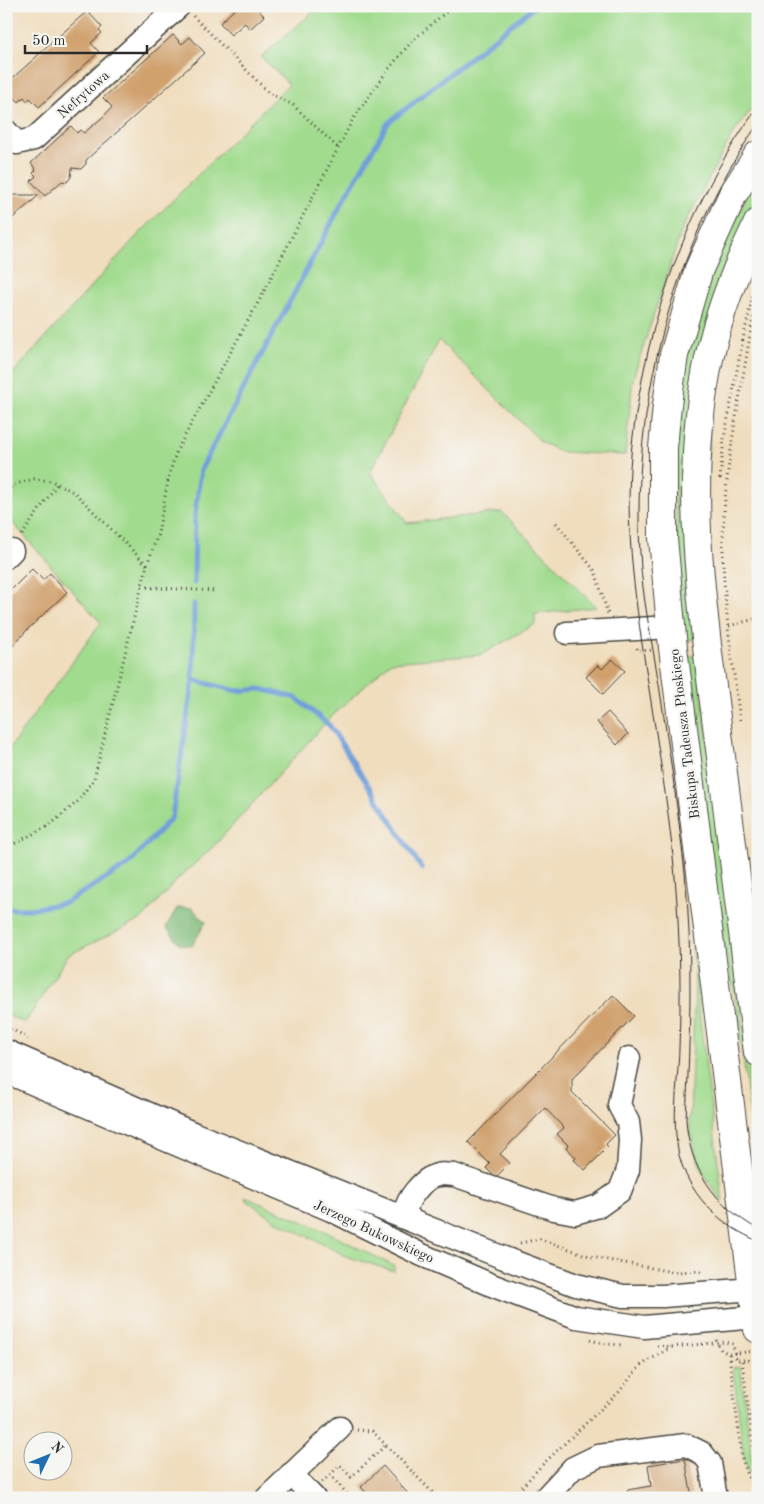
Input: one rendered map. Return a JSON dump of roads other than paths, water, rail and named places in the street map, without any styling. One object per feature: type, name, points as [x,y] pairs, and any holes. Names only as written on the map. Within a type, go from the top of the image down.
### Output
[{"type":"main road","name":"Biskupa Tadeusza Płoskiego","points":[[757,1321],[755,1289],[671,627],[663,538],[663,457],[667,405],[674,355],[699,269],[733,194],[758,155]]},
{"type":"main road","points":[[758,223],[741,256],[715,334],[706,375],[699,430],[696,501],[697,536],[707,647],[758,1052]]},
{"type":"street","name":"Nefrytowa","points":[[6,131],[17,143],[34,139],[185,9]]},
{"type":"street","points":[[567,634],[671,627]]},
{"type":"street","name":"Jerzego Bukowskiego","points":[[6,1051],[196,1134],[576,1285],[624,1296],[663,1296],[755,1289]]},
{"type":"street","points":[[410,1220],[406,1213],[406,1207],[419,1188],[431,1177],[441,1174],[484,1178],[554,1209],[575,1213],[599,1206],[620,1191],[628,1170],[630,1140],[628,1122],[619,1105],[629,1058]]},
{"type":"street","name":"Jerzego Bukowskiego","points":[[6,1072],[331,1210],[494,1286],[576,1317],[644,1327],[757,1321]]},
{"type":"street","points":[[267,1498],[340,1428]]},
{"type":"street","points":[[545,1498],[573,1468],[598,1456],[686,1445],[702,1453],[710,1463],[716,1498]]},
{"type":"street","points":[[292,1474],[312,1496]]},
{"type":"waterway","points":[[194,583],[195,515],[201,469],[342,203],[388,123],[535,6]]},
{"type":"waterway","points":[[6,909],[29,909],[65,903],[128,865],[172,817],[193,680],[194,604]]},
{"type":"waterway","points":[[193,680],[237,691],[261,689],[296,698],[330,726],[422,869]]},
{"type":"tram line","points":[[758,107],[733,144],[691,222],[660,306],[640,392],[633,436],[629,495],[634,583],[675,874],[680,993],[675,1120],[678,1148],[686,1175],[693,1188],[710,1210],[732,1228],[758,1241]]},
{"type":"tram line","points":[[758,124],[728,172],[702,222],[681,275],[664,329],[651,384],[643,440],[639,497],[640,553],[643,586],[663,708],[688,904],[690,996],[686,1119],[688,1137],[692,1154],[707,1184],[729,1209],[758,1229]]}]
